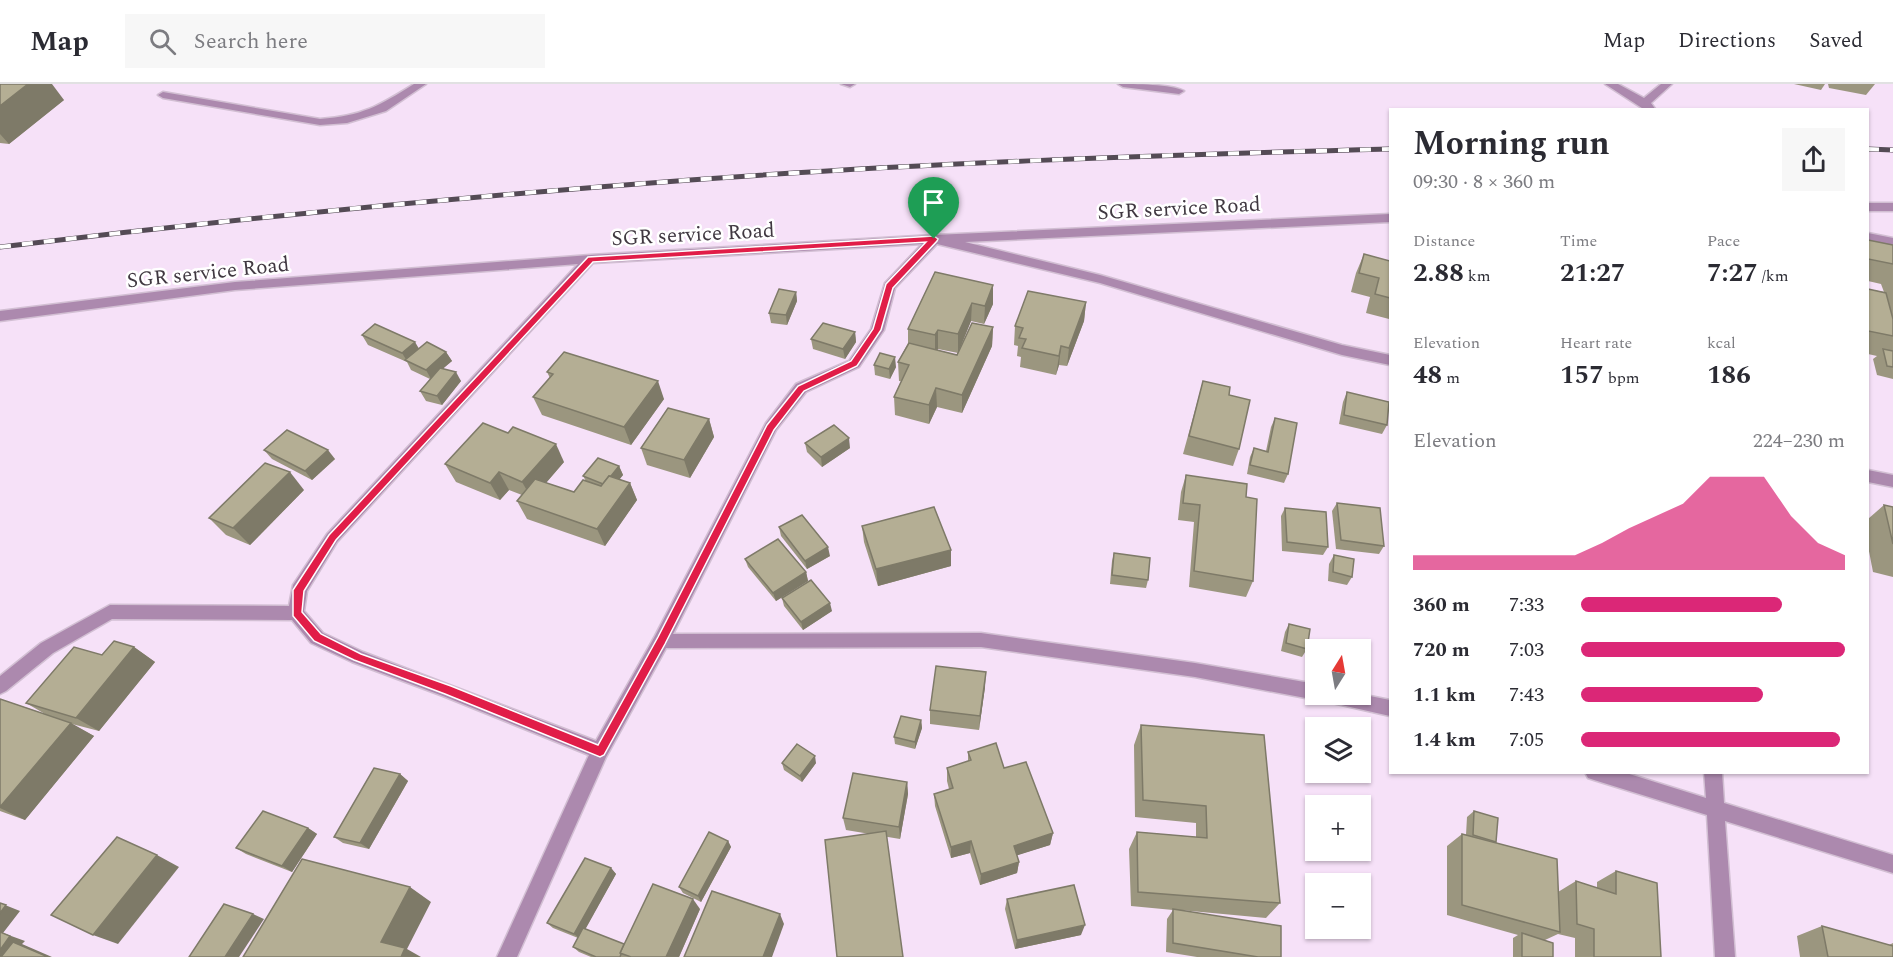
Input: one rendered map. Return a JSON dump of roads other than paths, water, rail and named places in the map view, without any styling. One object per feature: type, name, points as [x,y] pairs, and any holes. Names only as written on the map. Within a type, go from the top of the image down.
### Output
[{"type":"street","points":[[163,95],[320,122],[347,120],[382,109],[421,84]]},
{"type":"street","points":[[1123,84],[1179,91]]},
{"type":"street","points":[[1610,84],[1648,106],[1667,84]]},
{"type":"street","points":[[1869,207],[1893,207]]},
{"type":"street","name":"SGR service Road","points":[[0,316],[235,286],[590,259],[934,239],[1389,218]]},
{"type":"street","points":[[1869,237],[1893,243]]},
{"type":"street","points":[[507,957],[600,751],[661,641],[771,428],[801,388],[854,364],[877,330],[889,286],[934,239],[1047,264],[1199,306],[1295,336],[1389,360]]},
{"type":"street","points":[[590,259],[332,538],[298,590],[296,613],[317,638],[358,657],[448,690],[600,751]]},
{"type":"street","points":[[1869,476],[1893,481]]},
{"type":"street","points":[[0,686],[47,648],[110,612],[296,613]]},
{"type":"street","points":[[661,641],[981,640],[1195,670],[1305,690]]},
{"type":"street","points":[[1371,704],[1389,708]]},
{"type":"street","points":[[1601,774],[1893,864]]},
{"type":"street","points":[[1713,774],[1725,957]]},
{"type":"railway","points":[[0,247],[345,209],[690,180],[1040,160],[1389,149]]},
{"type":"railway","points":[[1869,149],[1893,150]]}]
